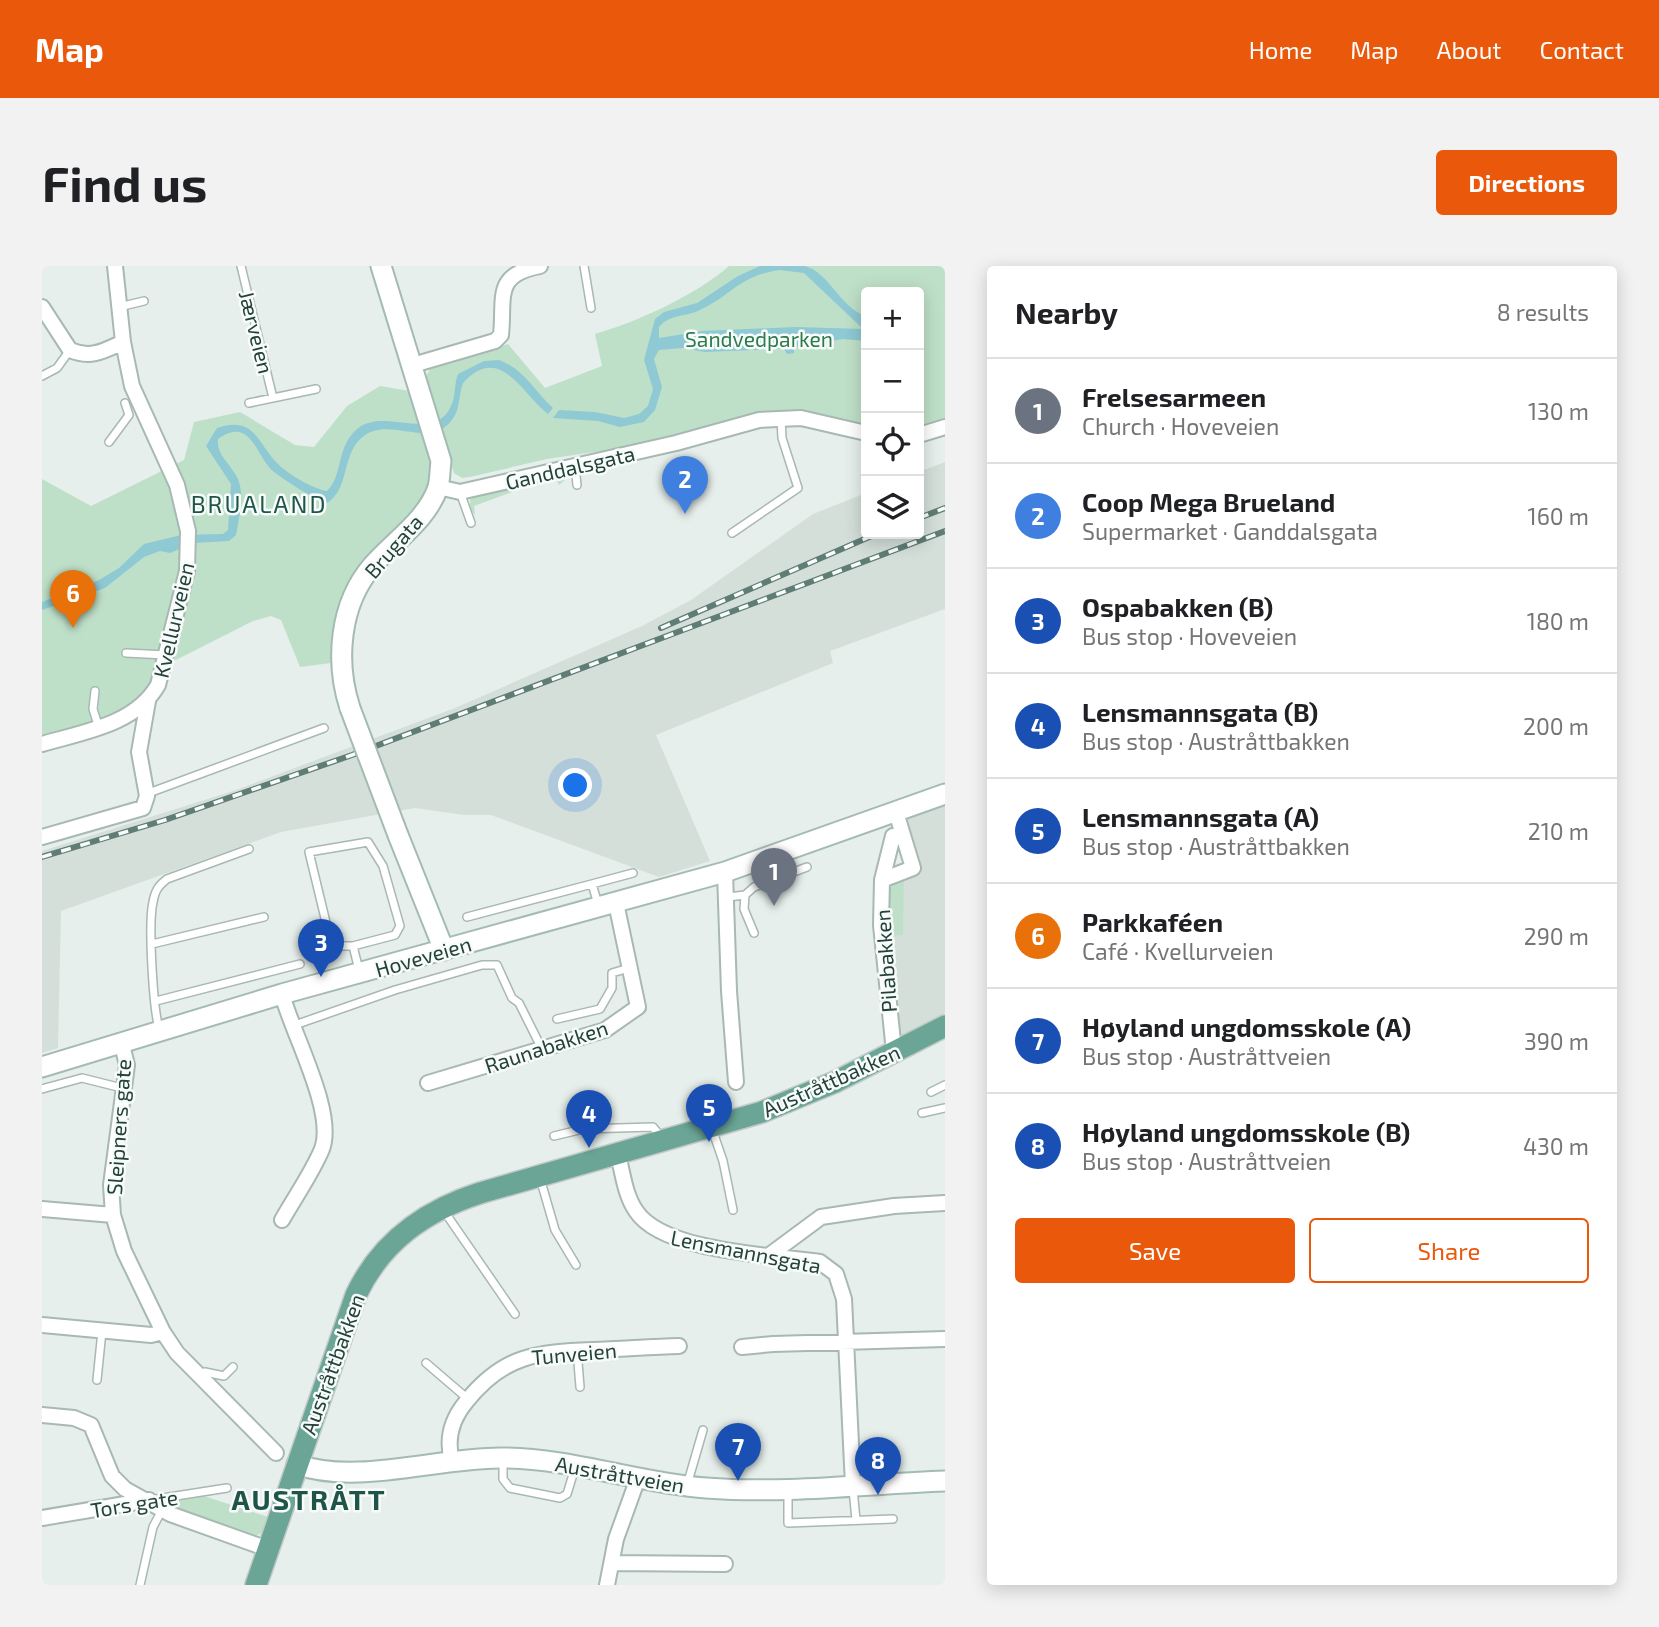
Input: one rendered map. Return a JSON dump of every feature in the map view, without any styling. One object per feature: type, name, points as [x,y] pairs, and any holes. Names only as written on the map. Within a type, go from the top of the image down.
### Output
[{"type":"main road","points":[[381,266],[436,439],[441,461],[438,488]]},
{"type":"main road","name":"Brugata","points":[[438,488],[421,516],[371,567],[351,604],[341,660],[350,708],[425,904],[438,952]]},
{"type":"main road","name":"Hoveveien","points":[[43,1065],[282,994],[725,872],[945,794]]},
{"type":"main road","name":"Austråttbakken","points":[[256,1585],[348,1313],[363,1279],[380,1254],[399,1236],[442,1207],[712,1128],[803,1096],[945,1026]]},
{"type":"main road","name":"Austråttveien","points":[[297,1464],[331,1473],[503,1458],[576,1466],[687,1486],[788,1489],[945,1481]]},
{"type":"street","name":"Kvellurveien","points":[[42,744],[99,728],[131,713],[148,701],[158,685],[187,571],[188,538],[177,485],[132,386],[118,307],[116,266]]},
{"type":"street","points":[[413,365],[495,341],[501,334],[502,295],[506,280],[519,271],[540,266]]},
{"type":"street","points":[[42,307],[70,350],[96,355],[123,342]]},
{"type":"street","name":"Ganddalsgata","points":[[438,488],[460,492],[676,443],[759,420],[800,418],[861,432]]},
{"type":"street","points":[[924,433],[945,427]]},
{"type":"street","points":[[42,836],[137,811],[146,803],[139,752],[148,701]]},
{"type":"street","name":"Pilabakken","points":[[883,880],[913,868],[896,812]]},
{"type":"street","name":"Pilabakken","points":[[893,835],[883,880],[881,925],[893,1042]]},
{"type":"street","points":[[725,872],[728,897],[729,991],[736,1082]]},
{"type":"street","name":"Raunabakken","points":[[428,1083],[604,1030],[638,1007],[629,968],[608,906]]},
{"type":"street","points":[[282,994],[291,1027],[321,1106],[325,1131],[322,1148],[282,1220]]},
{"type":"street","name":"Sleipners gate","points":[[121,1041],[127,1065],[111,1185],[113,1215],[124,1251],[163,1332],[197,1375],[276,1452]]},
{"type":"street","name":"Lensmannsgata","points":[[618,1155],[628,1196],[650,1228],[667,1237],[696,1244],[820,1262],[836,1274],[844,1299],[853,1485]]},
{"type":"street","points":[[771,1254],[821,1217],[894,1206],[945,1203]]},
{"type":"street","points":[[42,1209],[113,1215]]},
{"type":"street","points":[[42,1325],[151,1335],[163,1332]]},
{"type":"street","points":[[742,1347],[945,1339]]},
{"type":"street","name":"Tunveien","points":[[452,1461],[449,1434],[457,1413],[491,1376],[512,1362],[537,1352],[678,1346]]},
{"type":"street","points":[[42,1415],[74,1418],[91,1425],[112,1476],[125,1489],[163,1509],[268,1549]]},
{"type":"street","points":[[607,1585],[616,1539],[638,1478]]},
{"type":"street","name":"Tors gate","points":[[42,1518],[149,1500]]},
{"type":"street","points":[[612,1563],[725,1563]]},
{"type":"lane","name":"Jærveien","points":[[241,266],[273,398]]},
{"type":"lane","points":[[584,266],[591,307]]},
{"type":"lane","points":[[118,307],[144,301]]},
{"type":"lane","points":[[42,376],[57,368],[70,350]]},
{"type":"lane","points":[[249,402],[316,389]]},
{"type":"lane","points":[[109,442],[129,415],[125,403]]},
{"type":"lane","points":[[732,533],[798,488],[782,438],[780,418]]},
{"type":"lane","points":[[574,465],[578,485]]},
{"type":"lane","points":[[460,492],[471,523]]},
{"type":"lane","points":[[125,653],[166,655]]},
{"type":"lane","points":[[94,691],[93,709],[99,728]]},
{"type":"lane","points":[[146,794],[324,728]]},
{"type":"lane","points":[[368,842],[383,866],[400,926],[396,935],[353,946],[334,946],[330,939],[309,852],[368,842]]},
{"type":"lane","points":[[159,1030],[152,944],[152,904],[158,886],[167,880],[249,849]]},
{"type":"lane","points":[[728,897],[745,895],[754,887],[807,867]]},
{"type":"lane","points":[[467,917],[633,873]]},
{"type":"lane","points":[[592,884],[608,906]]},
{"type":"lane","points":[[745,895],[744,909],[754,933]]},
{"type":"lane","points":[[152,944],[264,917]]},
{"type":"lane","points":[[353,946],[360,974]]},
{"type":"lane","points":[[156,1001],[300,964]]},
{"type":"lane","points":[[291,1027],[395,990],[482,965],[497,965],[512,998],[519,1003],[542,1049]]},
{"type":"lane","points":[[557,1019],[600,1009],[612,988],[612,974],[629,968]]},
{"type":"lane","points":[[42,1089],[82,1078],[122,1088]]},
{"type":"lane","points":[[931,1092],[945,1085]]},
{"type":"lane","points":[[922,1113],[945,1108]]},
{"type":"lane","points":[[554,1136],[583,1129],[653,1127],[658,1130],[664,1142]]},
{"type":"lane","points":[[712,1128],[723,1161],[733,1210]]},
{"type":"lane","points":[[539,1177],[555,1230],[576,1265]]},
{"type":"lane","points":[[442,1207],[515,1314]]},
{"type":"lane","points":[[97,1380],[102,1330]]},
{"type":"lane","points":[[577,1350],[580,1387]]},
{"type":"lane","points":[[426,1363],[468,1399]]},
{"type":"lane","points":[[197,1375],[205,1372],[224,1376],[233,1367]]},
{"type":"lane","points":[[687,1486],[703,1430]]},
{"type":"lane","points":[[503,1458],[503,1479],[510,1488],[560,1497],[567,1494],[576,1466]]},
{"type":"lane","points":[[853,1485],[856,1520]]},
{"type":"lane","name":"Tors gate","points":[[149,1500],[227,1488]]},
{"type":"lane","points":[[788,1489],[788,1523],[893,1519]]},
{"type":"lane","points":[[140,1585],[153,1527],[163,1509]]},
{"type":"shaded area","points":[[945,462],[945,609],[830,651],[833,663],[656,735],[710,861],[659,877],[491,815],[464,815],[415,808],[281,832],[61,911],[58,1048],[42,1053],[42,851],[233,791],[455,708],[642,626],[691,600],[813,514],[861,495],[861,539],[924,539],[924,470]]},
{"type":"shaded area","points":[[945,806],[945,1013],[899,1037],[895,1035],[885,886],[921,873],[907,819]]},
{"type":"green space","name":"Sandvedparken","points":[[729,266],[945,266],[945,418],[924,425],[924,287],[861,287],[861,424],[816,413],[768,411],[628,447],[547,459],[470,477],[462,478],[454,473],[425,378],[432,366],[508,344],[545,388],[602,366],[595,334],[665,306]]},
{"type":"green space","points":[[380,386],[410,391],[429,445],[429,482],[411,514],[370,554],[348,584],[339,613],[331,663],[300,667],[281,620],[271,616],[253,621],[170,663],[164,684],[109,718],[104,717],[42,737],[42,479],[91,506],[184,460],[194,422],[240,412],[295,445],[314,447],[347,406]]},
{"type":"green space","points":[[561,473],[566,479],[559,485],[555,476],[474,506],[475,515],[470,509],[470,500],[476,493]]},
{"type":"green space","points":[[904,880],[903,935],[890,936],[886,933],[886,889]]},
{"type":"green space","points":[[204,1496],[271,1518],[266,1531],[255,1536],[246,1535],[178,1513],[169,1506],[173,1500]]},
{"type":"water","points":[[760,266],[805,266],[814,270],[849,306],[861,314],[861,327],[804,273],[779,270],[745,281],[700,310],[663,323],[659,327],[659,338],[702,331],[796,327],[861,329],[861,341],[843,339],[794,348],[794,353],[787,354],[784,349],[705,352],[683,348],[659,350],[654,359],[662,387],[655,410],[644,422],[620,427],[598,421],[553,418],[559,410],[595,412],[624,418],[639,414],[648,406],[653,389],[644,360],[655,319],[664,312],[697,303],[738,276]]},
{"type":"water","points":[[499,360],[522,375],[553,408],[548,414],[510,376],[488,368],[476,372],[463,383],[457,411],[446,426],[425,433],[388,429],[365,435],[352,451],[339,490],[325,504],[274,472],[246,435],[239,432],[229,433],[218,439],[218,445],[240,486],[241,507],[236,535],[229,541],[194,543],[170,553],[160,551],[144,557],[105,588],[42,610],[42,602],[99,580],[119,568],[144,544],[181,535],[223,534],[228,530],[231,484],[206,446],[217,428],[240,425],[247,428],[282,468],[308,484],[327,491],[335,478],[346,444],[357,429],[368,423],[381,421],[421,424],[433,422],[443,417],[451,406],[458,374],[484,361]]},
{"type":"railway","points":[[924,516],[945,508]]},
{"type":"railway","points":[[42,857],[165,820],[352,755],[945,531]]},
{"type":"railway","points":[[661,628],[865,539]]},
{"type":"place","name":"Coop Mega Brueland","points":[[685,514]]},
{"type":"place","name":"Parkkaféen","points":[[73,628]]},
{"type":"place","name":"Frelsesarmeen","points":[[774,906]]},
{"type":"place","name":"Ospabakken (B)","points":[[321,977]]},
{"type":"place","name":"Lensmannsgata (A)","points":[[709,1142]]},
{"type":"place","name":"Lensmannsgata (B)","points":[[589,1148]]},
{"type":"place","name":"Høyland ungdomsskole (A)","points":[[738,1481]]},
{"type":"place","name":"Høyland ungdomsskole (B)","points":[[878,1495]]},
{"type":"district","name":"BRUALAND","points":[[259,503]]},
{"type":"district","name":"AUSTRÅTT","points":[[309,1499]]}]
